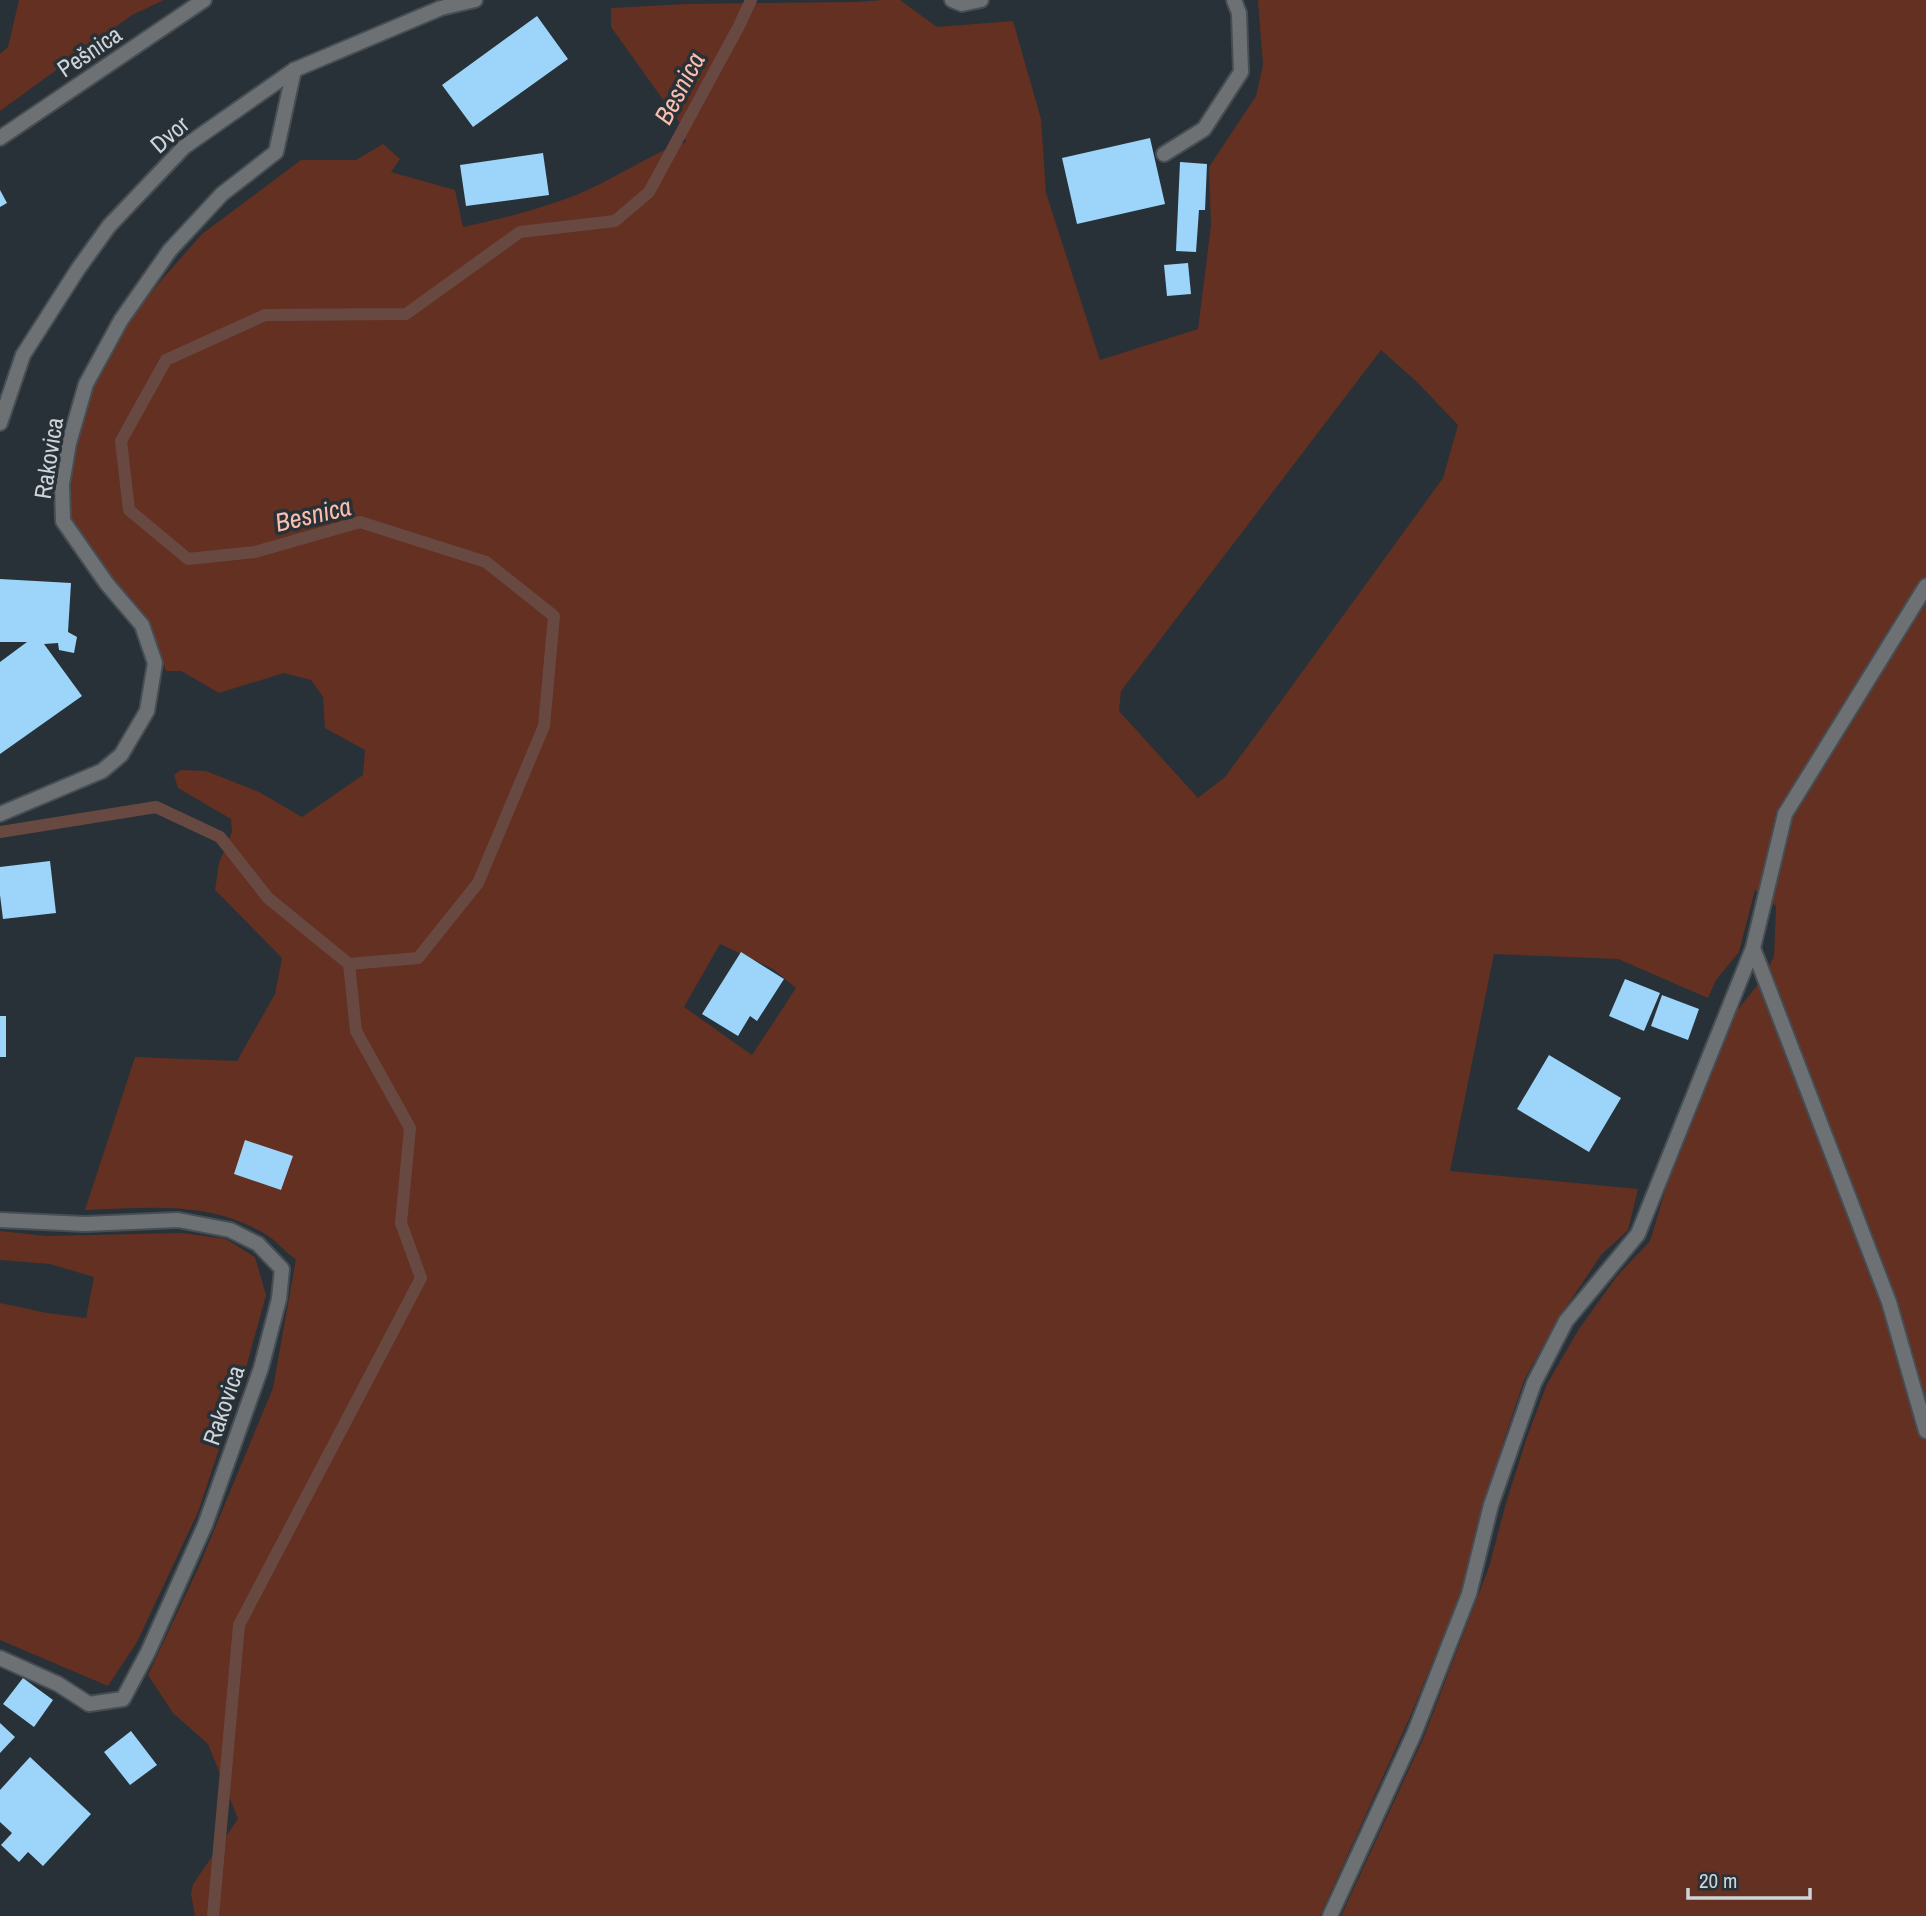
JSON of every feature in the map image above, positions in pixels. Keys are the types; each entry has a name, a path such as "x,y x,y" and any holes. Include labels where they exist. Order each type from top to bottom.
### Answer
{"street":[{"name":"Pešnica","path":"0,138 204,0"},
{"name":"Dvor","path":"0,423 23,355 78,269 109,226 184,147 294,70 436,4 475,0"},
{"path":"952,0 962,4 981,0"},
{"path":"1164,154 1204,129 1241,72 1240,13 1234,0"},
{"name":"Rakovica","path":"0,814 102,771 121,755 147,711 155,663 142,625 107,584 63,521 62,484 69,443 86,384 121,320 170,250 222,194 276,152 294,70"},
{"path":"1329,1916 1414,1734 1469,1594 1491,1505 1534,1383 1566,1321 1638,1234 1753,948 1785,814 1926,586"},
{"path":"1753,948 1889,1302 1926,1430"},
{"name":"Rakovica","path":"0,1220 85,1224 177,1220 230,1230 258,1244 282,1269 279,1299 261,1368 205,1525 148,1653 123,1699 89,1704 58,1684 0,1658"}],"shaded area":[{"path":"19,0 164,0 132,15 0,111 0,54 8,47"},
{"path":"900,0 937,27 1013,21 1041,119 1046,193 1100,360 1198,329 1211,225 1209,167 1256,96 1263,65 1258,0 1926,0 1926,1916 1341,1916 1423,1739 1489,1567 1506,1503 1547,1384 1579,1329 1617,1276 1650,1241 1671,1171 1735,1013 1764,977 1774,956 1776,906 1755,890 1739,952 1716,980 1708,998 1618,959 1494,954 1450,1171 1638,1189 1628,1230 1601,1255 1558,1319 1524,1380 1504,1440 1460,1596 1409,1719 1320,1916 195,1916 191,1894 193,1884 238,1819 208,1744 173,1713 148,1675 200,1564 273,1388 296,1259 267,1235 223,1216 201,1211 156,1208 85,1210 135,1057 237,1061 275,994 282,958 215,890 219,863 232,832 231,819 178,788 174,775 181,770 206,771 259,792 302,817 363,775 365,750 325,728 323,697 311,680 284,673 219,693 181,671 166,671 146,616 118,588 65,517 67,484 92,386 132,317 202,234 301,160 356,160 383,144 400,159 391,172 455,190 463,227 524,212 583,192 686,142 679,122 611,27 611,8 686,4","holes":["1381,350 1417,382 1458,425 1443,478 1225,777 1198,798 1119,711 1121,691","720,944 773,969 796,988 752,1055 684,1007"]},
{"path":"0,1231 46,1236 183,1233 226,1239 255,1257 266,1295 244,1375 198,1512 137,1642 108,1686 0,1640 0,1303 86,1318 94,1277 50,1264 0,1260"}],"building":[{"path":"537,16 568,59 473,127 442,85"},
{"path":"1150,138 1165,204 1077,224 1062,158"},
{"path":"543,153 549,195 466,206 460,165"},
{"path":"1180,162 1207,164 1205,210 1199,210 1196,252 1176,251"},
{"path":"0,190 7,203 0,207"},
{"path":"1188,263 1191,294 1167,296 1164,265"},
{"path":"0,579 71,583 68,632 77,637 74,653 59,650 58,643 44,644 82,696 0,754 0,662 27,642 0,642"},
{"path":"50,861 56,913 3,919 0,867"},
{"path":"741,952 784,979 757,1021 750,1016 738,1036 702,1014"},
{"path":"1625,979 1660,993 1644,1031 1609,1016"},
{"path":"1662,995 1699,1009 1688,1040 1651,1026"},
{"path":"0,1016 6,1016 6,1057 0,1057"},
{"path":"1549,1055 1621,1098 1589,1152 1517,1109"},
{"path":"245,1140 293,1156 281,1190 234,1174"},
{"path":"23,1678 53,1700 34,1727 3,1704"},
{"path":"0,1723 15,1737 0,1753"},
{"path":"131,1731 157,1765 130,1785 104,1752"},
{"path":"30,1757 91,1814 43,1866 28,1852 19,1862 1,1845 12,1833 0,1822 0,1790"}],"waterway":[{"name":"Besnica","path":"0,832 156,807 220,837 268,898 349,964 418,958 478,883 544,726 554,616 486,562 360,522 255,552 188,559 129,510 121,441 166,360 265,315 406,314 520,232 615,221 649,192 751,0"},
{"path":"213,1916 239,1625 421,1278 401,1223 410,1128 356,1031 349,964"}]}
